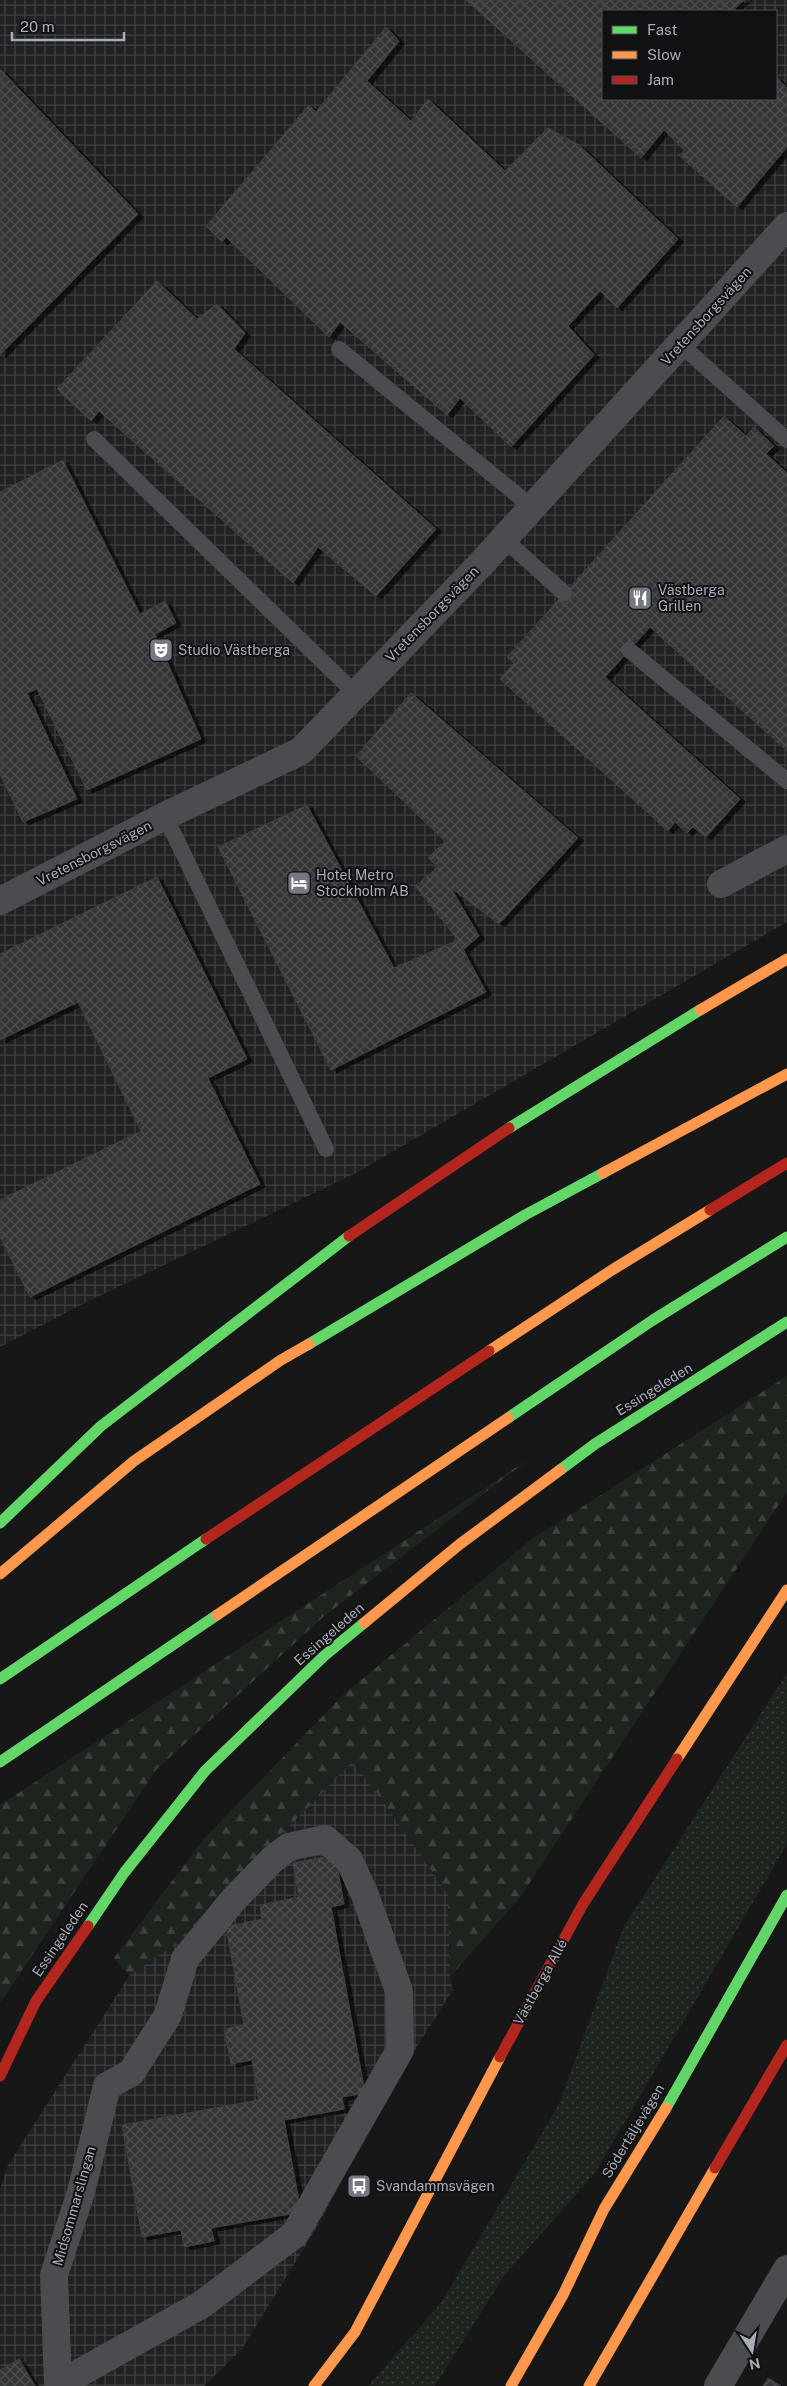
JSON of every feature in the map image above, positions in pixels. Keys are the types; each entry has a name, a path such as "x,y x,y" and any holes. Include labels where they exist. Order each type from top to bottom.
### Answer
{"main road":[{"path":"0,1523 101,1426 325,1252 477,1147 716,1000 787,959"},
{"path":"0,1574 134,1461 281,1360 525,1214 787,1074"},
{"path":"0,1679 331,1455 612,1270 787,1163"},
{"path":"0,1762 653,1320 787,1237"},
{"name":"Essingeleden","path":"0,2076 36,2001 124,1873 205,1771 324,1656 460,1544 595,1444 787,1322"},
{"name":"Västberga Allé","path":"314,2386 355,2332 407,2236 482,2087 583,1904 787,1590"},
{"name":"Södertäljevägen","path":"510,2386 563,2295 604,2209 654,2128 787,1894"},
{"path":"589,2386 787,2045"}],"street":[{"name":"Vretensborgsvägen","path":"0,902 165,816 301,751 504,539 787,226"},
{"path":"721,884 787,849"},
{"name":"Midsommarslingan","path":"325,1839 349,1860 365,1895 399,1991 400,2050 295,2234 201,2305 58,2386 54,2275 81,2192 107,2086 131,2073 168,2015 185,1959 234,1899 273,1858 289,1847 325,1839"},
{"path":"718,2386 787,2269"}],"lane":[{"path":"680,344 787,440"},
{"path":"339,349 532,507"},
{"path":"94,439 356,694"},
{"path":"504,539 564,593"},
{"path":"629,650 787,781"},
{"path":"165,816 326,1149"}],"shaded area":[{"path":"0,0 787,0 787,922 356,1173 89,1301 0,1347"},
{"path":"352,1761 375,1790 448,1894 450,1977 453,1990 385,2097 319,2224 242,2349 204,2386 0,2386 0,2189 8,2165 129,1976 174,1944"}],"green space":[{"path":"787,1376 787,1492 521,1896 450,1977 448,1894 375,1790 352,1762 174,1944 129,1976 114,1958 202,1841 344,1694 532,1539"},
{"path":"529,1459 322,1618 156,1770 0,2003 0,1805"},
{"path":"787,1673 787,1844 595,2173 504,2276 435,2386 368,2386 441,2303 559,2104 623,1928"}],"building":[{"path":"466,0 744,0 733,10 602,10 602,100 777,100 777,78 787,88 787,147 737,207 679,155 685,151 664,130 641,158"},
{"path":"386,27 399,41 367,81 411,121 428,99 505,171 548,128 579,145 678,239 617,308 600,291 568,326 594,355 511,447 460,398 447,415 340,322 329,337 226,237 222,242 206,226 309,105 316,112"},
{"path":"0,69 138,214 0,355"},
{"path":"157,281 197,319 217,304 245,333 234,349 436,529 376,596 318,547 293,583 99,411 91,421 57,389"},
{"path":"724,416 746,436 754,427 774,446 766,454 787,473 787,751 650,627 605,677 740,799 706,837 693,827 687,833 675,822 668,831 500,679 514,663 507,657"},
{"path":"63,460 140,614 165,601 176,623 155,634 201,739 87,790 37,689 27,693 77,799 23,822 0,774 0,492"},
{"path":"411,693 578,838 499,924 451,888 479,936 463,950 458,940 415,886 438,867 428,858 445,841 356,756"},
{"path":"307,805 394,968 458,940 486,992 331,1070 218,847"},
{"path":"157,877 247,1059 208,1078 260,1184 30,1297 0,1237 0,1200 141,1131 78,1002 0,1040 0,954"},
{"path":"335,1855 344,1904 331,1907 365,2093 342,2097 344,2109 284,2120 301,2212 211,2228 214,2241 184,2247 181,2230 142,2237 122,2125 259,2100 252,2060 231,2064 224,2029 244,2025 226,1927 262,1919 260,1905 299,1897 293,1863"},
{"path":"19,2359 35,2386 0,2386 0,2370"},
{"path":"768,2378 781,2386 763,2386"}],"traffic: fast":[{"path":"509,1128 700,1010"},
{"path":"309,1344 525,1215 603,1173"},
{"path":"0,1523 101,1426 349,1236"},
{"path":"508,1418 653,1320 787,1237"},
{"path":"560,1470 595,1444 787,1322"},
{"path":"0,1679 206,1539"},
{"path":"0,1762 217,1615"},
{"path":"88,1926 124,1873 205,1771 324,1656 364,1623"},
{"path":"666,2108 787,1895"}],"traffic: slow":[{"path":"700,1010 787,959"},
{"path":"603,1173 787,1074"},
{"path":"489,1351 612,1270 710,1210"},
{"path":"0,1574 134,1461 281,1360 309,1344"},
{"path":"217,1615 508,1418"},
{"path":"364,1623 460,1544 560,1470"},
{"path":"677,1759 787,1590"},
{"path":"314,2386 355,2332 500,2057"},
{"path":"511,2386 563,2295 604,2209 666,2108"},
{"path":"589,2386 715,2168"}],"traffic: jam":[{"path":"349,1236 509,1128"},
{"path":"710,1210 787,1163"},
{"path":"206,1539 489,1351"},
{"path":"500,2057 583,1904 677,1759"},
{"path":"0,2076 36,2001 88,1926"},
{"path":"715,2168 787,2045"}],"place":[{"name":"Västberga Grillen","path":"640,598"},
{"name":"Studio Västberga","path":"161,650"},
{"name":"Hotel Metro Stockholm AB","path":"299,883"},
{"name":"Svandammsvägen","path":"359,2186"}]}
